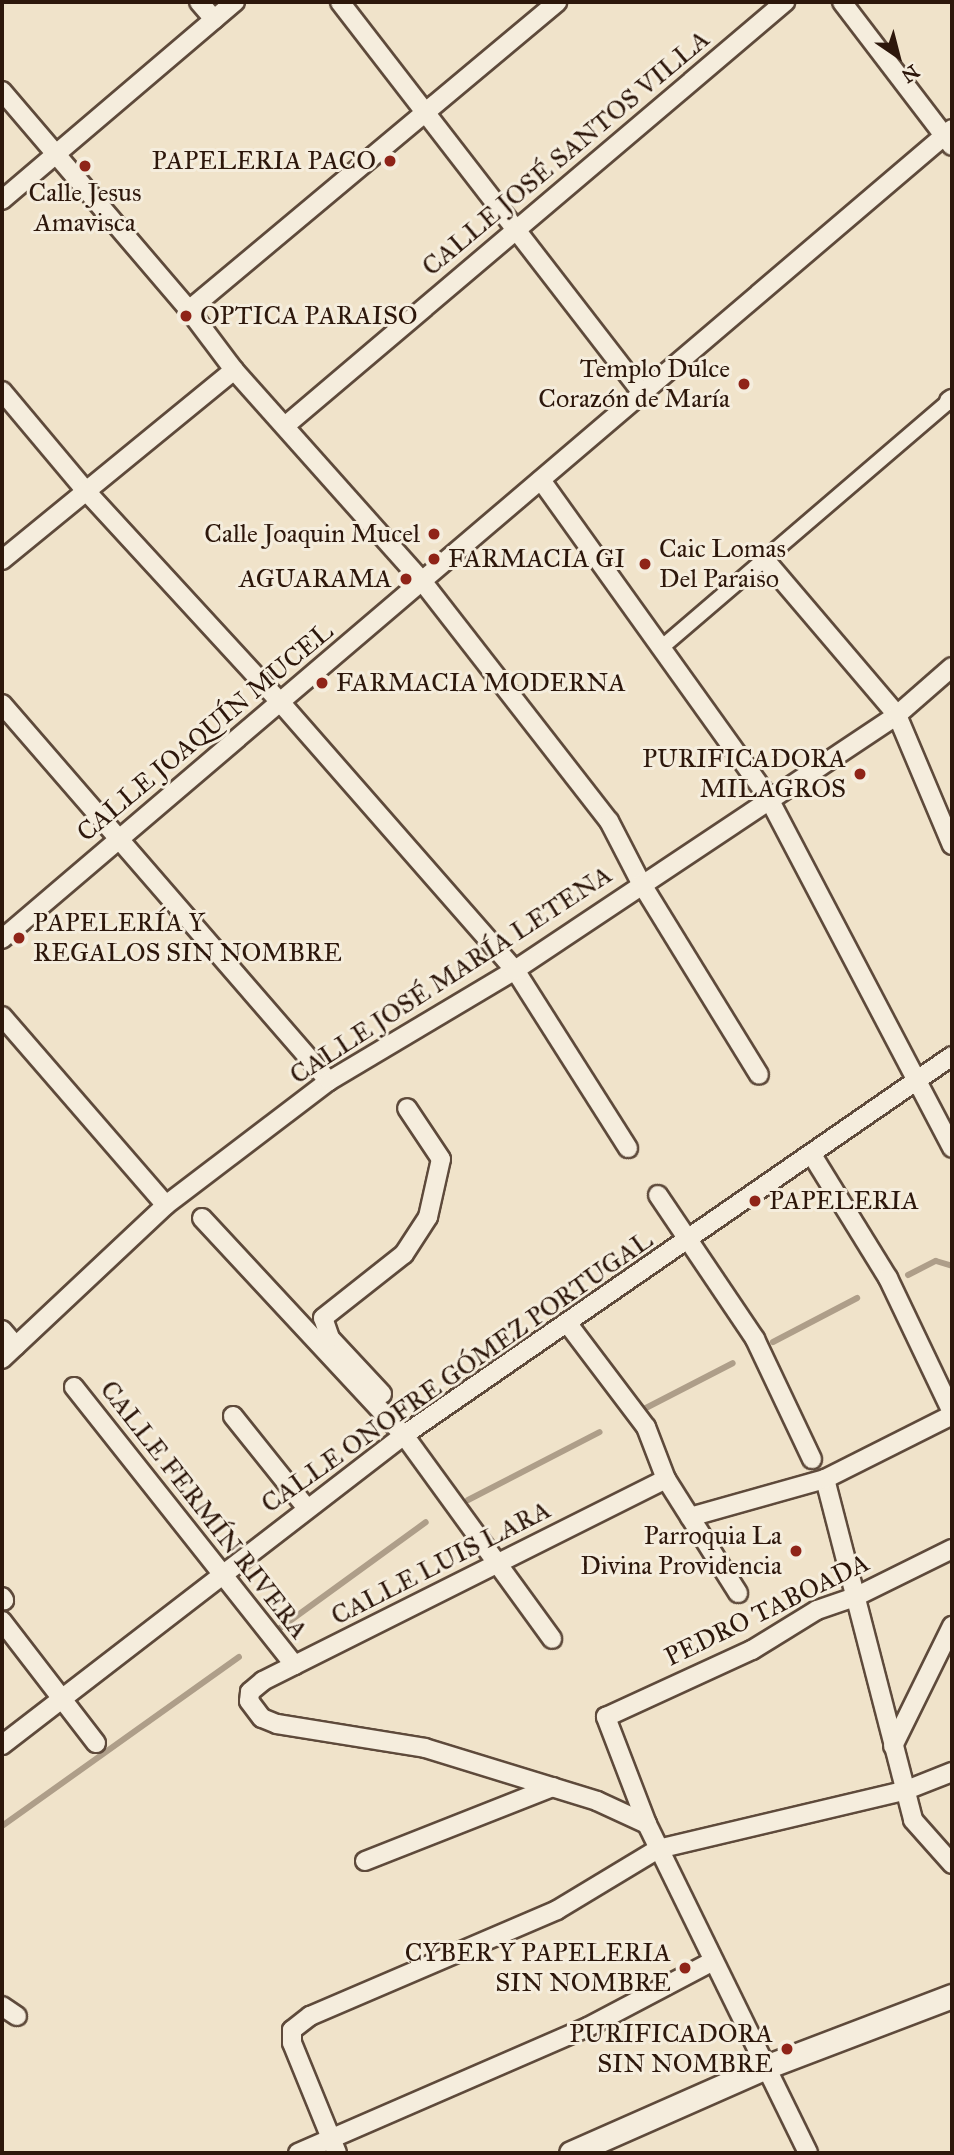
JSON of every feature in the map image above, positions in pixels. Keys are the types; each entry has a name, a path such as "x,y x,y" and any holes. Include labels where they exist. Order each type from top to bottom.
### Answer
{"street":[{"path":"199,2 214,19"},
{"path":"2,200 235,2"},
{"path":"340,2 642,393"},
{"path":"190,310 557,2"},
{"name":"CALLE JOSÉ SANTOS VILLA","path":"285,426 785,2"},
{"path":"842,2 950,137"},
{"path":"2,91 190,310 234,370 422,581 609,821 641,883 760,1075"},
{"name":"CALLE JOAQUÍN MUCEL","path":"2,939 642,393 950,137"},
{"path":"2,560 234,370"},
{"path":"2,391 86,491 281,703 515,970 628,1148"},
{"path":"661,648 766,561 951,400"},
{"path":"541,480 769,799 952,1148"},
{"path":"766,561 897,715 952,845"},
{"name":"CALLE JOSÉ MARÍA LETENA","path":"2,1359 166,1205 329,1081 515,970 641,883 897,715 952,667"},
{"path":"2,704 329,1081"},
{"path":"2,1016 166,1205"},
{"name":"CALLE ONOFRE GÓMEZ PORTUGAL","path":"2,1745 60,1696 306,1507 399,1430 568,1324 952,1056"},
{"path":"399,1430 387,1401 331,1338 323,1318 404,1254 428,1217 441,1159 407,1108"},
{"path":"690,1517 825,1479 952,1413 888,1278 811,1155"},
{"path":"658,1195 691,1240 755,1339 812,1459"},
{"path":"202,1218 399,1430 552,1639"},
{"path":"568,1324 646,1427 666,1479 738,1593"},
{"path":"2,1330 16,1346"},
{"name":"CALLE FERMÍN RIVERA","path":"74,1387 294,1665"},
{"path":"233,1416 306,1507"},
{"name":"CALLE LUIS LARA","path":"552,1787 425,1748 277,1724 262,1718 249,1701 255,1685 666,1479"},
{"path":"825,1479 913,1820 952,1864"},
{"name":"PEDRO TABOADA","path":"647,1824 606,1717 752,1650 817,1610 855,1597 952,1549"},
{"path":"2,1622 96,1743"},
{"path":"893,1746 952,1626"},
{"path":"334,2146 292,2043 292,2030 310,2016 557,1910 658,1849 904,1791 952,1772"},
{"path":"365,1861 552,1787 647,1824 808,2153"},
{"path":"298,2153 334,2146 588,2026 713,1961"},
{"path":"571,2153 766,2067 950,2001"},
{"path":"2,2006 17,2016"}],"waterway":[{"path":"908,1275 936,1261 952,1266"},
{"path":"773,1342 857,1298"},
{"path":"642,1410 733,1363"},
{"path":"468,1500 600,1432"},
{"path":"276,1631 426,1522"},
{"path":"2,1826 239,1657"}],"place":[{"name":"PAPELERIA PACO","path":"390,161"},
{"name":"Calle Jesus Amavisca","path":"85,166"},
{"name":"OPTICA PARAISO","path":"186,316"},
{"name":"Templo Dulce Corazón de María","path":"744,384"},
{"name":"Calle Joaquin Mucel","path":"434,534"},
{"name":"FARMACIA GI","path":"434,559"},
{"name":"Caic Lomas Del Paraiso","path":"645,564"},
{"name":"AGUARAMA","path":"406,579"},
{"name":"FARMACIA MODERNA","path":"322,683"},
{"name":"PURIFICADORA MILAGROS","path":"860,774"},
{"name":"PAPELERÍA Y REGALOS SIN NOMBRE","path":"19,938"},
{"name":"PAPELERIA","path":"755,1201"},
{"name":"Parroquia La Divina Providencia","path":"796,1551"},
{"name":"CYBER Y PAPELERIA SIN NOMBRE","path":"685,1968"},
{"name":"PURIFICADORA SIN NOMBRE","path":"787,2049"}]}
